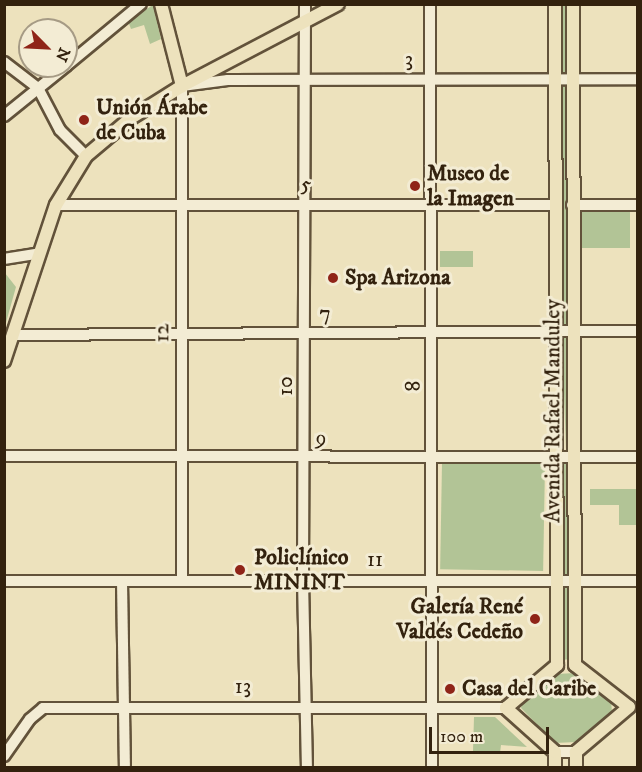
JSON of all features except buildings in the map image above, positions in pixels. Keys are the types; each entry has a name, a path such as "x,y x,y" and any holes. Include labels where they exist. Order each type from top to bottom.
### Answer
{"main road":[{"path":"161,4 182,86"},
{"path":"4,361 37,254 56,205 86,156 131,118 182,86 306,24 338,4"},
{"name":"Avenida Rafael Manduley","path":"555,4 557,665"},
{"name":"Avenida Rafael Manduley","path":"573,4 572,457 575,665"},
{"path":"555,768 555,752 506,708 557,665"},
{"path":"575,665 633,707 576,752 576,768"}],"street":[{"path":"78,56 141,4"},
{"name":"10","path":"304,4 306,79 303,580 307,768"},
{"name":"8","path":"430,4 434,458 432,768"},
{"path":"4,62 38,88 60,130 86,156"},
{"path":"4,116 51,78"},
{"name":"3","path":"182,86 228,80 638,79"},
{"name":"12","path":"182,86 182,581"},
{"name":"5","path":"56,205 556,205"},
{"path":"572,205 638,205"},
{"path":"4,259 37,254"},
{"name":"7","path":"12,335 638,331"},
{"name":"9","path":"4,456 638,457"},
{"name":"11","path":"4,581 434,579 638,581"},
{"path":"122,581 125,768"},
{"path":"557,665 575,665"},
{"name":"13","path":"4,756 30,719 43,708 124,706 506,708"},
{"path":"555,752 576,752"}],"green space":[{"path":"153,5 161,39 150,44 144,25 131,29 128,21"},
{"path":"559,5 568,5 568,70 563,74"},
{"path":"564,85 568,88 566,327 562,326 559,87"},
{"path":"579,212 630,212 630,248 579,248"},
{"path":"440,251 473,251 473,267 440,267"},
{"path":"5,273 16,287 5,326"},
{"path":"562,336 566,336 570,448 566,448"},
{"path":"564,461 569,465 570,573 563,576"},
{"path":"442,462 545,464 543,571 440,569"},
{"path":"590,489 636,489 636,525 619,525 619,505 590,505"},
{"path":"563,585 569,588 570,656 566,660 561,656"},
{"path":"575,673 611,701 612,712 576,742 555,743 521,708 523,701 557,674"},
{"path":"474,717 495,717 527,747 501,745 500,753 473,751"}],"place":[{"name":"Unión Árabe de Cuba","path":"84,120"},
{"name":"Museo de la Imagen","path":"415,186"},
{"name":"Spa Arizona","path":"333,278"},
{"name":"Policlínico MININT","path":"240,570"},
{"name":"Galería René Valdés Cedeño","path":"535,619"},
{"name":"Casa del Caribe","path":"450,689"}]}
